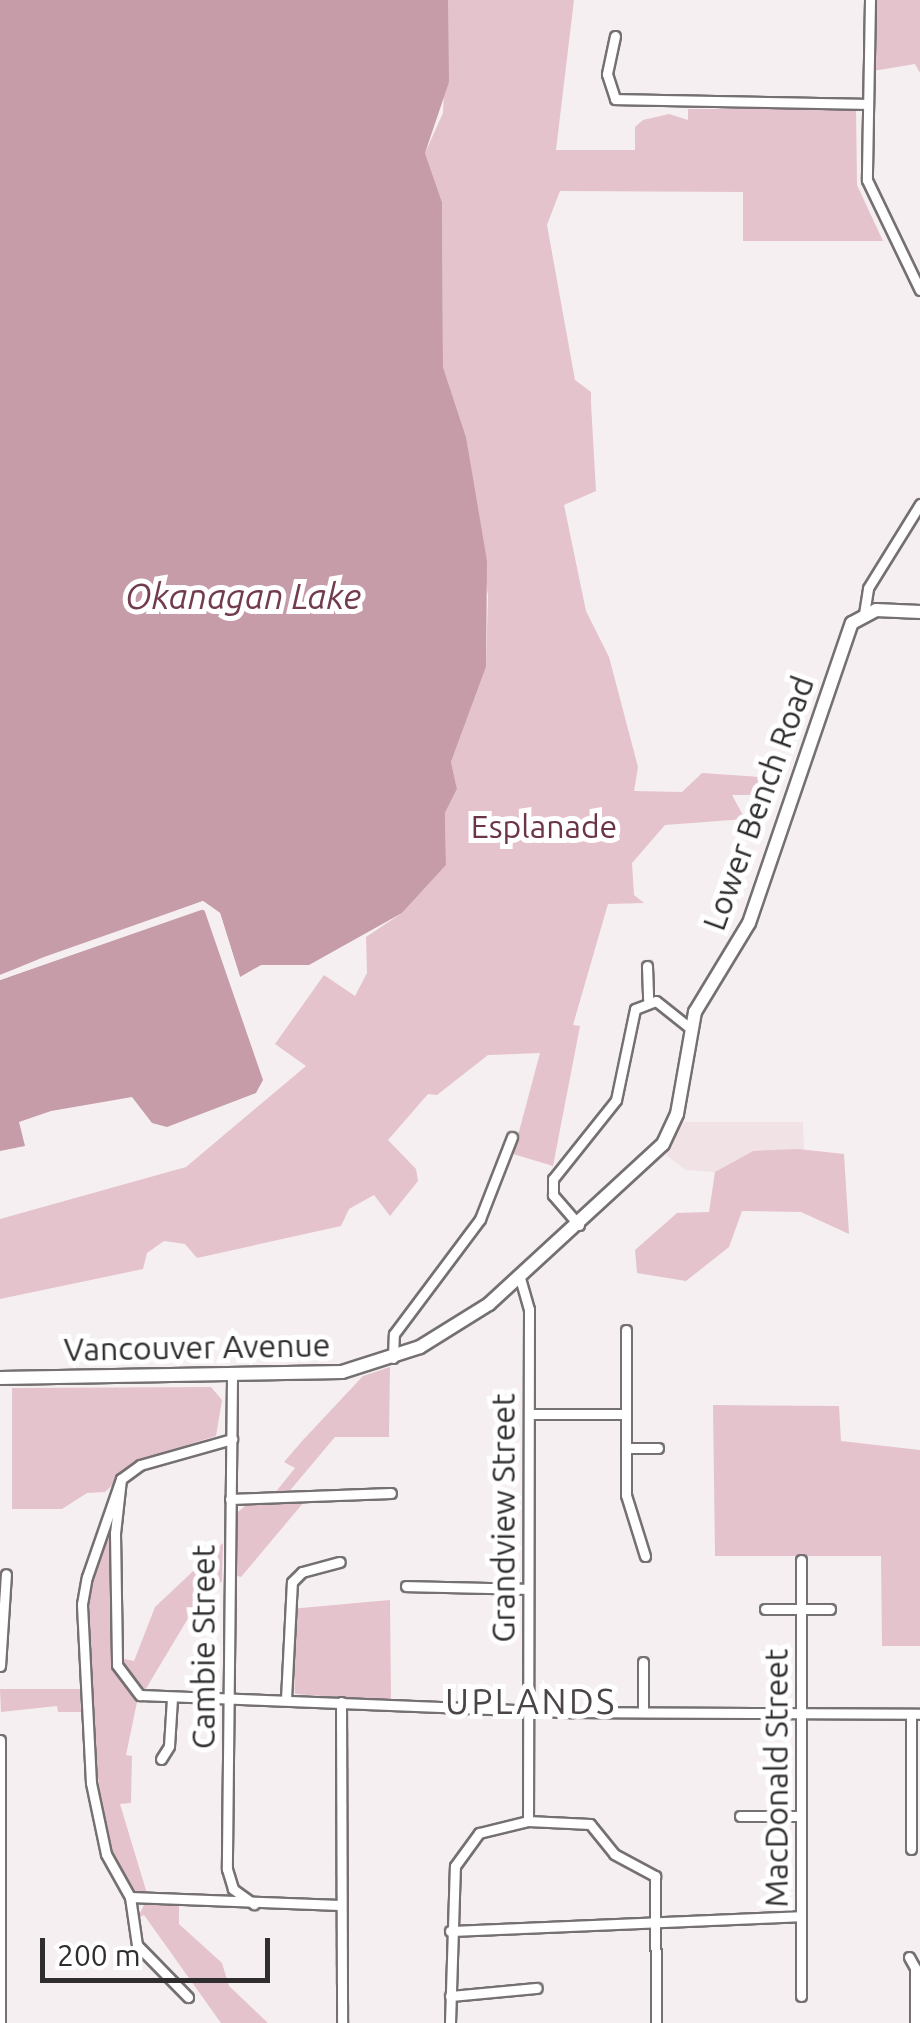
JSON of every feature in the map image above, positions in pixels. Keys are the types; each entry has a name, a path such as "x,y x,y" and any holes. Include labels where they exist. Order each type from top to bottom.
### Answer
{"street":[{"path":"870,0 867,180 920,290"},
{"path":"616,36 607,74 615,99 867,104"},
{"name":"Lower Bench Road","path":"394,1358 472,1318 643,1167 670,1132 690,1028 749,923 846,637 864,614 868,588 920,504"},
{"path":"864,614 920,612"},
{"path":"579,1225 553,1195 553,1179 616,1100 631,1016 648,999 647,966"},
{"path":"648,999 690,1028"},
{"path":"394,1358 394,1334 480,1219 512,1137"},
{"name":"Grandview Street","path":"520,1278 528,1293 528,1821"},
{"path":"626,1330 626,1506 645,1556"},
{"name":"Vancouver Avenue","path":"0,1378 313,1376 394,1358"},
{"name":"Cambie Street","path":"232,1378 228,1874 235,1892 254,1904"},
{"path":"529,1414 626,1414"},
{"path":"188,1997 137,1945 130,1897 114,1874 94,1799 82,1604 121,1479 140,1465 232,1438"},
{"path":"626,1448 658,1448"},
{"path":"121,1479 114,1609 117,1665 130,1688 152,1699 286,1699 642,1712 916,1714 911,1850"},
{"path":"230,1499 390,1493"},
{"name":"MacDonald Street","path":"801,1560 802,1996"},
{"path":"286,1699 292,1582 302,1572 340,1562"},
{"path":"0,1666 6,1574"},
{"path":"406,1586 528,1589"},
{"path":"765,1609 830,1609"},
{"path":"642,1712 643,1662"},
{"path":"161,1759 169,1746 172,1698"},
{"path":"341,1702 342,2023"},
{"path":"0,1740 0,2023"},
{"path":"740,1816 801,1816"},
{"path":"450,2023 452,1876 466,1845 494,1825 528,1821 590,1824 618,1858 648,1869 656,1882 656,2023"},
{"path":"130,1897 340,1905"},
{"path":"450,1931 802,1916"},
{"path":"909,1957 915,1968 915,2023"},
{"path":"450,1996 537,1988"}],"shaded area":[{"path":"680,1122 803,1122 804,1151 753,1151 715,1172 686,1170 666,1155"}],"green space":[{"name":"Esplanade","path":"448,0 574,0 556,150 635,150 635,127 643,120 669,114 688,120 688,109 856,109 857,185 883,241 743,241 743,192 560,191 547,225 575,380 591,392 596,491 564,505 586,611 609,657 638,767 634,791 682,792 702,773 773,778 769,795 732,795 745,819 665,825 632,863 634,895 644,903 608,904 573,1025 580,1026 553,1166 513,1154 540,1053 488,1055 437,1095 428,1094 388,1140 416,1169 418,1181 390,1216 374,1195 349,1209 341,1226 197,1258 185,1244 164,1241 147,1253 143,1269 0,1299 0,1219 186,1167 306,1066 275,1044 324,975 355,996 367,973 366,937 402,913 446,865 445,813 457,789 451,762 486,667 488,596 466,437 443,367 442,202 425,153 443,113"},
{"path":"875,0 920,0 920,73 915,64 873,71"},
{"path":"798,1149 844,1154 849,1234 801,1212 742,1211 729,1247 686,1281 637,1273 635,1250 677,1213 709,1212 715,1172 753,1151"},
{"path":"390,1367 389,1437 335,1437 287,1494 274,1494 295,1468 284,1462 303,1440 363,1376"},
{"path":"211,1387 222,1400 216,1436 139,1460 105,1492 87,1493 62,1509 12,1509 12,1388"},
{"path":"713,1405 839,1406 841,1441 920,1450 920,1646 882,1646 881,1556 715,1556"},
{"path":"116,1492 115,1665 137,1702 126,1755 132,1756 131,1803 120,1804 148,1897 133,1893 120,1878 106,1840 89,1705 88,1596"},
{"path":"250,1502 304,1502 241,1577 231,1574 233,1516"},
{"path":"223,1543 222,1581 193,1610 144,1692 127,1681 119,1658 134,1661 155,1607"},
{"path":"390,1600 391,1701 295,1694 290,1609"},
{"path":"0,1689 80,1689 81,1712 58,1712 57,1706 1,1712"},
{"path":"144,1905 179,1905 179,1924 222,1963 229,1986 268,2023 221,2023 144,1915 137,1919"}],"water":[{"name":"Okanagan Lake","path":"0,0 448,0 449,82 425,153 442,202 443,367 466,437 487,561 486,667 451,762 457,789 445,813 446,865 402,913 309,965 261,965 240,977 220,913 203,901 0,975"},
{"path":"204,909 263,1080 256,1093 167,1127 152,1123 132,1097 51,1111 19,1122 25,1146 0,1151 0,980"}],"pier":[{"path":"203,901 220,913 240,977 231,981 210,913 201,909 0,980 0,975 44,957"}],"district":[{"name":"UPLANDS","path":"531,1701"}]}
